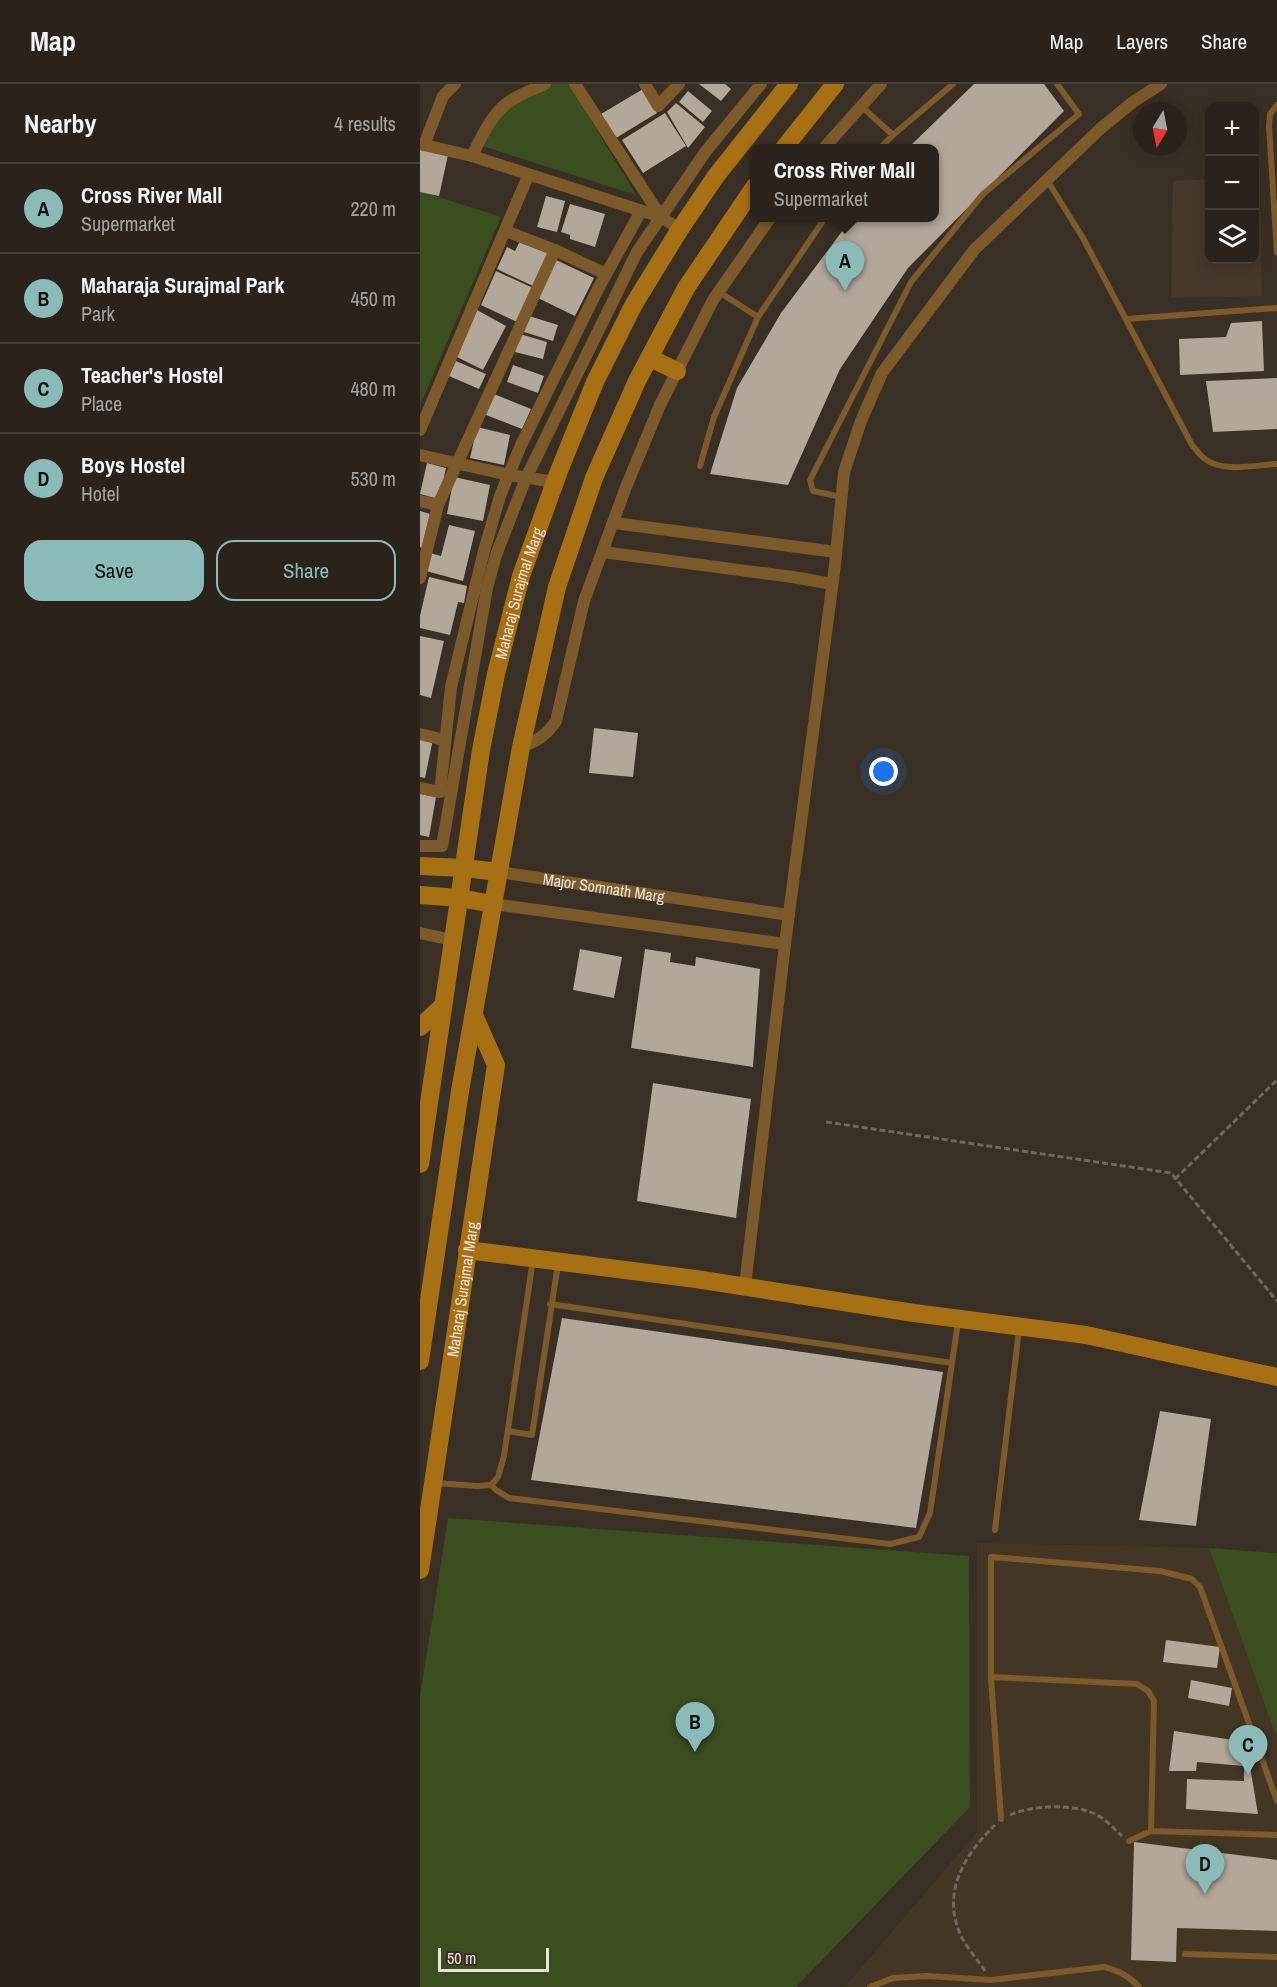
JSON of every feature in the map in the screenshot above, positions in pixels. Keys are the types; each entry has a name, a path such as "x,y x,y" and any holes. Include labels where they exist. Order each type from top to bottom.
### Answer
{"main road":[{"name":"Maharaj Surajmal Marg","path":"420,1164 481,750 496,674 521,576 555,482 600,372 634,304 716,176 789,84"},
{"path":"787,144 835,84"},
{"name":"Maharaj Surajmal Marg","path":"420,1361 460,1090 521,747 557,587 594,478 650,358 686,288 750,193"},
{"path":"650,358 677,371"},
{"name":"Major Somnath Marg","path":"420,866 499,872"},
{"name":"Major Somnath Marg","path":"420,895 493,904"},
{"path":"420,1027 443,1006"},
{"name":"Maharaj Surajmal Marg","path":"420,1570 496,1065 474,1015"},
{"path":"467,1250 746,1286 1086,1335 1277,1377"}],"street":[{"path":"455,84 443,96 422,144 472,156 528,176 661,217 680,229"},
{"path":"472,156 488,124 499,111 508,103 545,84"},
{"path":"575,84 661,217"},
{"path":"645,84 658,106 679,84"},
{"path":"420,846 442,846 487,588 496,555 526,478 637,252 706,152 761,84"},
{"path":"827,144 881,84"},
{"path":"746,1286 789,915 847,461 882,373 974,250 1100,129 1133,102 1161,84"},
{"path":"420,430 528,176"},
{"path":"420,788 440,792 451,687 500,496 521,445 606,274 641,211"},
{"path":"521,747 538,740 550,731 556,720 584,601 626,487 660,405 718,292 767,222"},
{"path":"506,231 555,250 606,274"},
{"path":"421,572 438,504 555,250"},
{"path":"420,455 509,475 555,482"},
{"path":"420,501 438,504"},
{"path":"614,523 837,552"},
{"path":"603,552 832,584"},
{"path":"420,734 444,740"},
{"name":"Major Somnath Marg","path":"499,872 789,915"},
{"name":"Major Somnath Marg","path":"493,904 786,944"},
{"path":"420,933 452,940"}],"lane":[{"path":"884,144 953,84"},
{"path":"842,497 813,491 810,480 906,292 983,194 1079,114 1056,84"},
{"path":"861,105 893,135"},
{"path":"1277,105 1270,114 1269,126 1277,253"},
{"path":"1047,180 1083,238 1192,445 1203,458 1215,465 1238,467 1277,464"},
{"path":"700,466 714,417 758,317 822,222"},
{"path":"718,292 758,317"},
{"path":"1126,320 1277,308"},
{"path":"433,1483 491,1485 498,1477 504,1456 533,1259"},
{"path":"508,1431 532,1435 558,1262"},
{"path":"550,1305 952,1363"},
{"path":"491,1485 509,1498 890,1544 919,1537 930,1513 959,1318"},
{"path":"995,1530 1020,1326"},
{"path":"1001,1819 991,1677 991,1557 1160,1571 1192,1579 1200,1587 1277,1801"},
{"path":"991,1677 1137,1684 1148,1691 1154,1701 1151,1831"},
{"path":"1129,1841 1151,1831 1277,1835"},
{"path":"1185,1954 1277,1957"},
{"path":"870,1987 893,1978 927,1976 991,1980 1104,1967 1130,1977 1138,1987"}],"path":[{"path":"1175,1179 1277,1080"},
{"path":"826,1122 1171,1173 1277,1301"},
{"path":"991,1980 962,1936 953,1908 956,1884 964,1861 985,1835 1001,1819 1024,1809 1054,1807 1079,1809 1096,1814 1129,1841"}],"shaded area":[{"path":"1259,120 1262,296 1171,298 1173,181 1205,179 1205,264 1259,264"},
{"path":"977,1543 1209,1548 1277,1739 1277,1987 845,1987 977,1832"}],"green space":[{"path":"539,84 569,84 636,195 479,145 490,113"},
{"path":"420,191 501,217 420,405"},
{"path":"448,1518 969,1556 970,1807 796,1987 420,1987 420,1697"},
{"path":"1209,1548 1277,1553 1277,1739"}],"building":[{"path":"699,84 725,84 731,89 721,101"},
{"path":"974,84 1044,84 1064,111 908,268 840,369 788,485 710,474 737,388 781,313 849,222 939,222 939,144 912,144"},
{"path":"643,89 657,113 616,138 601,114"},
{"path":"688,91 712,111 703,122 679,102"},
{"path":"676,103 705,127 688,148 667,112"},
{"path":"665,113 686,146 643,173 622,140"},
{"path":"420,149 448,155 439,196 420,192"},
{"path":"546,196 565,201 557,232 537,227"},
{"path":"570,204 605,214 595,247 570,239 570,235 561,232"},
{"path":"521,239 549,251 533,286 497,269 507,247 515,251"},
{"path":"554,259 594,278 575,316 536,297"},
{"path":"496,271 533,288 517,322 481,305"},
{"path":"477,310 506,326 483,370 453,355"},
{"path":"529,316 558,325 553,341 524,332"},
{"path":"1262,321 1264,371 1180,375 1179,339 1226,337 1231,323"},
{"path":"520,334 547,342 543,359 515,352"},
{"path":"456,361 486,374 479,389 449,376"},
{"path":"513,365 544,376 538,393 507,382"},
{"path":"1277,378 1277,429 1213,432 1206,381"},
{"path":"494,394 531,409 522,429 486,415"},
{"path":"477,427 510,435 504,465 470,458"},
{"path":"427,463 446,468 439,499 420,494"},
{"path":"454,477 490,485 483,521 447,514"},
{"path":"420,511 430,514 422,548 420,547"},
{"path":"449,525 475,531 463,581 426,571 430,553 441,556"},
{"path":"429,577 467,586 464,603 458,602 450,635 420,628 420,616"},
{"path":"420,636 444,641 431,698 420,695"},
{"path":"594,728 638,733 633,777 589,773"},
{"path":"420,737 433,739 425,778 420,777"},
{"path":"420,794 436,797 429,837 420,835"},
{"path":"580,949 622,957 614,998 573,990"},
{"path":"645,949 671,953 670,962 695,966 696,957 760,969 753,1067 631,1048"},
{"path":"653,1083 751,1099 736,1218 637,1201"},
{"path":"562,1318 943,1372 916,1528 531,1480"},
{"path":"1160,1411 1211,1419 1196,1526 1139,1520"},
{"path":"1166,1640 1220,1647 1217,1668 1163,1662"},
{"path":"1191,1680 1232,1688 1229,1706 1188,1698"},
{"path":"1174,1731 1246,1742 1258,1814 1186,1809 1187,1779 1244,1781 1244,1766 1197,1762 1196,1771 1169,1771"},
{"path":"1134,1842 1277,1860 1277,1931 1177,1928 1176,1962 1131,1960"}],"place":[{"name":"Cross River Mall","path":"845,291"},
{"name":"Maharaja Surajmal Park","path":"695,1752"},
{"name":"Teacher's Hostel","path":"1248,1775"},
{"name":"Boys Hostel","path":"1205,1894"}]}
